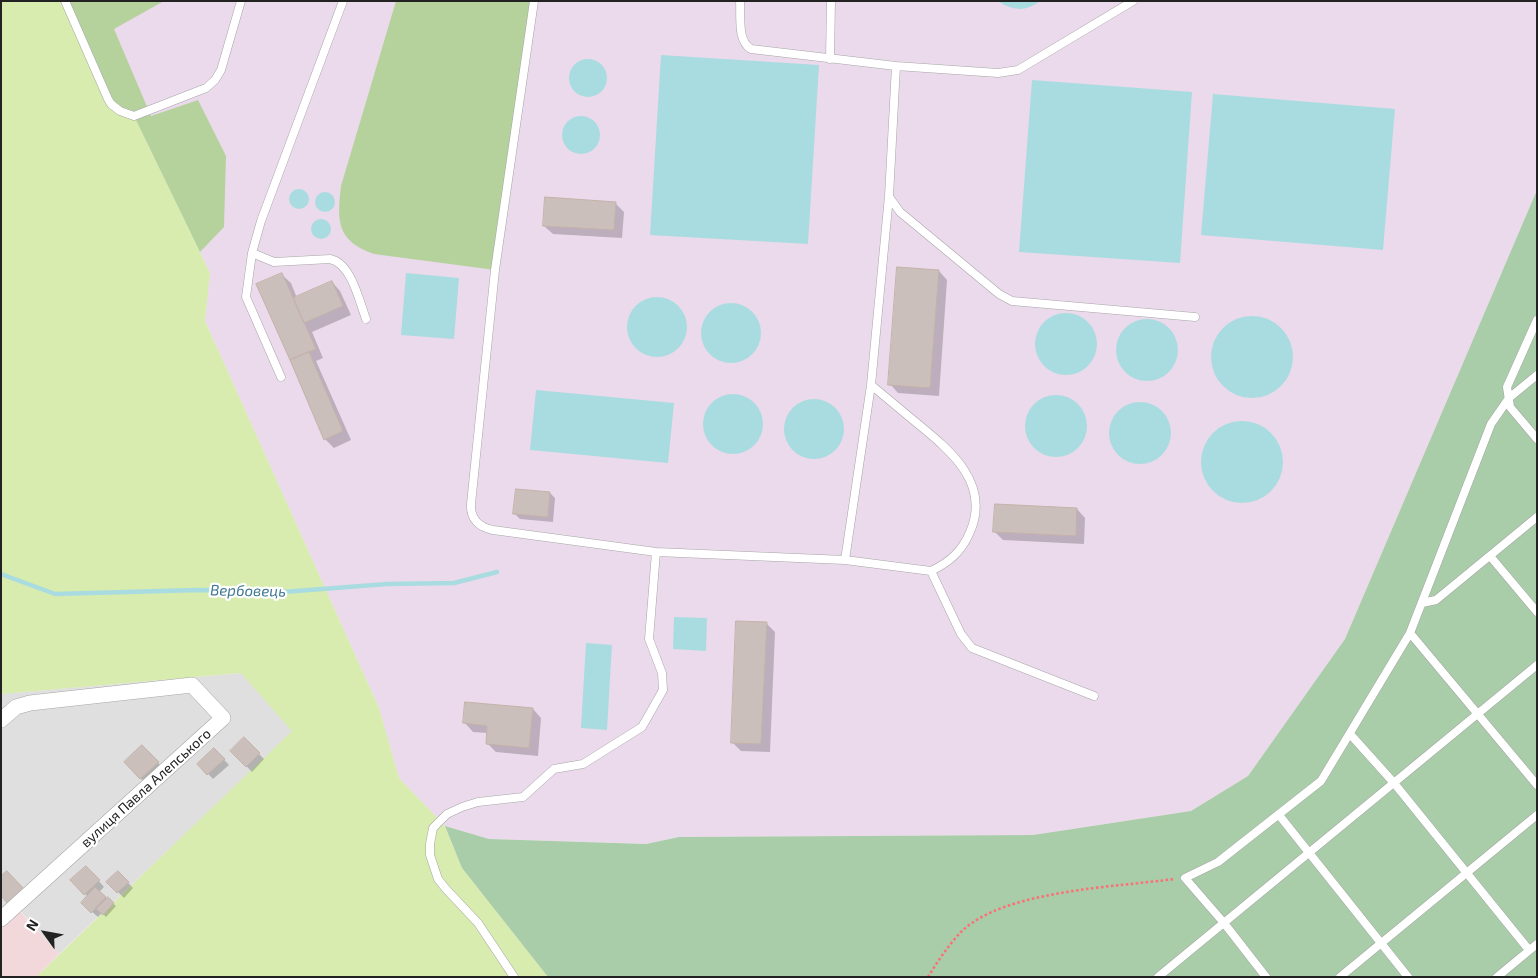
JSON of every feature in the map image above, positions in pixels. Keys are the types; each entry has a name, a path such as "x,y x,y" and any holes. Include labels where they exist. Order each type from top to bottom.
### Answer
{"street":[{"name":"вулиця Павла Алепського","path":"1,720 16,707 30,702 192,686 223,718 1,919"}],"lane":[{"path":"66,1 108,99 120,111 134,116 206,88 216,80 221,70 241,1"},
{"path":"281,377 246,297 252,253 261,220 343,1"},
{"path":"534,1 495,270 470,511 476,521 486,528 493,530 656,552 844,560 931,571 951,560 964,545 976,512 975,494 965,471 951,454 871,384"},
{"path":"740,1 742,38 748,47 755,50 896,66 1005,73 1018,70 1133,1"},
{"path":"830,59 831,1"},
{"path":"844,560 871,384 889,196 896,66"},
{"path":"889,196 900,212 999,294 1012,302 1195,317"},
{"path":"252,253 274,262 330,259 337,261 344,266 348,273 366,319"},
{"path":"1537,320 1507,387 1510,407 1537,439"},
{"path":"1266,977 1224,923 1185,878 1218,862 1321,781 1410,633 1491,424 1509,398 1537,375"},
{"path":"1422,603 1436,600 1537,517"},
{"path":"514,977 478,922 438,879 430,855 433,828 447,814 462,807 478,802 523,797 554,769 583,764 642,727 663,690 662,673 649,639 656,552"},
{"path":"1490,556 1537,612"},
{"path":"931,571 961,634 972,648 1094,696"},
{"path":"1410,633 1537,785"},
{"path":"1158,977 1537,665"},
{"path":"1350,734 1394,783 1529,950"},
{"path":"1279,815 1408,977"},
{"path":"1340,977 1537,815"},
{"path":"1497,977 1537,944"}],"path":[{"path":"928,977 940,957 963,930 987,915 1018,902 1060,893 1185,878"}],"shaded area":[{"path":"66,1 1537,1 1537,190 1345,639 1248,776 1191,811 1033,835 679,837 646,844 489,839 445,826 399,778 379,708 205,321 210,273 134,116"},
{"path":"242,673 293,731 59,954 16,906 1,919 1,694"},
{"path":"15,906 59,954 36,977 1,977 1,919"}],"green space":[{"path":"1,1 65,1 134,116 210,273 205,321 379,708 399,778 445,826 462,868 548,977 36,977 292,731 241,673 1,694"},
{"path":"66,1 164,1 114,29 151,116 198,100 226,156 224,227 200,252 134,116 114,108"},
{"path":"396,1 534,1 495,270 374,254 352,243 342,228 339,209 341,186"},
{"path":"1537,190 1537,977 548,977 462,868 445,826 489,839 646,844 679,837 1033,835 1191,811 1248,776 1345,639"}],"water":[{"path":"998,1 1040,1 1030,7 1019,9 1008,7"},
{"path":"661,55 819,65 808,244 650,235"},
{"path":"588,59 602,64 607,78 602,92 588,97 574,92 569,78 574,64"},
{"path":"1032,80 1192,92 1180,263 1019,252"},
{"path":"1213,94 1395,109 1383,250 1201,235"},
{"path":"581,116 595,121 600,135 595,149 581,154 567,149 562,135 567,121"},
{"path":"299,189 306,192 309,199 306,206 299,209 292,206 289,199 292,192"},
{"path":"325,192 332,195 335,202 332,209 325,212 318,209 315,202 318,195"},
{"path":"321,219 328,222 331,229 328,236 321,239 314,236 311,229 314,222"},
{"path":"406,273 459,278 454,339 401,335"},
{"path":"651,297 663,297 679,305 685,315 687,327 685,339 679,349 663,357 651,357 635,349 627,333 627,321 635,305"},
{"path":"725,303 737,303 753,311 759,321 761,333 759,345 753,355 737,363 725,363 709,355 701,339 701,327 709,311"},
{"path":"1066,313 1083,318 1088,322 1092,327 1097,344 1092,361 1088,366 1083,370 1066,375 1049,370 1044,366 1040,361 1035,344 1040,327 1044,322 1049,318"},
{"path":"1252,316 1268,319 1281,328 1290,341 1293,357 1290,373 1281,386 1268,395 1252,398 1236,395 1223,386 1214,373 1211,357 1214,341 1223,328 1236,319"},
{"path":"1147,319 1164,324 1169,328 1173,333 1178,350 1173,367 1169,372 1164,376 1147,381 1130,376 1125,372 1121,367 1116,350 1121,333 1125,328 1130,324"},
{"path":"536,390 674,403 668,463 530,450"},
{"path":"727,394 739,394 755,402 761,412 763,424 761,436 755,446 739,454 727,454 711,446 703,430 703,418 711,402"},
{"path":"1056,395 1068,398 1078,404 1084,414 1087,426 1084,438 1078,448 1068,454 1056,457 1044,454 1034,448 1028,438 1025,426 1028,414 1034,404 1044,398"},
{"path":"808,399 820,399 836,407 842,417 844,429 842,441 836,451 820,459 808,459 792,451 784,435 784,423 792,407"},
{"path":"1140,402 1152,405 1162,411 1168,421 1171,433 1168,445 1162,455 1152,461 1140,464 1128,461 1118,455 1112,445 1109,433 1112,421 1118,411 1128,405"},
{"path":"1242,421 1258,424 1271,433 1280,446 1283,462 1280,478 1271,491 1258,500 1242,503 1226,500 1213,491 1204,478 1201,462 1204,446 1213,433 1226,424"},
{"path":"674,617 707,618 706,651 673,649"},
{"path":"586,643 612,645 607,730 581,728"}],"building":[{"path":"545,197 616,202 614,230 543,226"},
{"path":"897,267 939,270 930,388 888,385"},
{"path":"282,273 316,349 290,360 256,284"},
{"path":"332,281 343,306 304,323 293,298"},
{"path":"309,352 343,431 324,440 290,360"},
{"path":"516,489 550,492 548,517 513,514"},
{"path":"995,504 1077,508 1076,536 993,532"},
{"path":"736,621 767,622 761,744 731,743"},
{"path":"465,702 533,708 529,748 486,744 487,726 463,723"},
{"path":"244,737 260,753 246,767 230,751"},
{"path":"142,745 159,762 140,779 124,762"},
{"path":"214,748 225,759 207,775 197,764"},
{"path":"86,866 100,880 84,895 70,880"},
{"path":"7,871 25,890 9,905 1,896 1,876"},
{"path":"118,871 129,882 117,893 106,882"},
{"path":"95,887 106,897 91,913 81,903"},
{"path":"108,897 114,903 103,915 96,909"}],"waterway":[{"name":"Вербовець","path":"1,574 55,594 198,590 283,592 387,584 454,583 497,572"}]}
